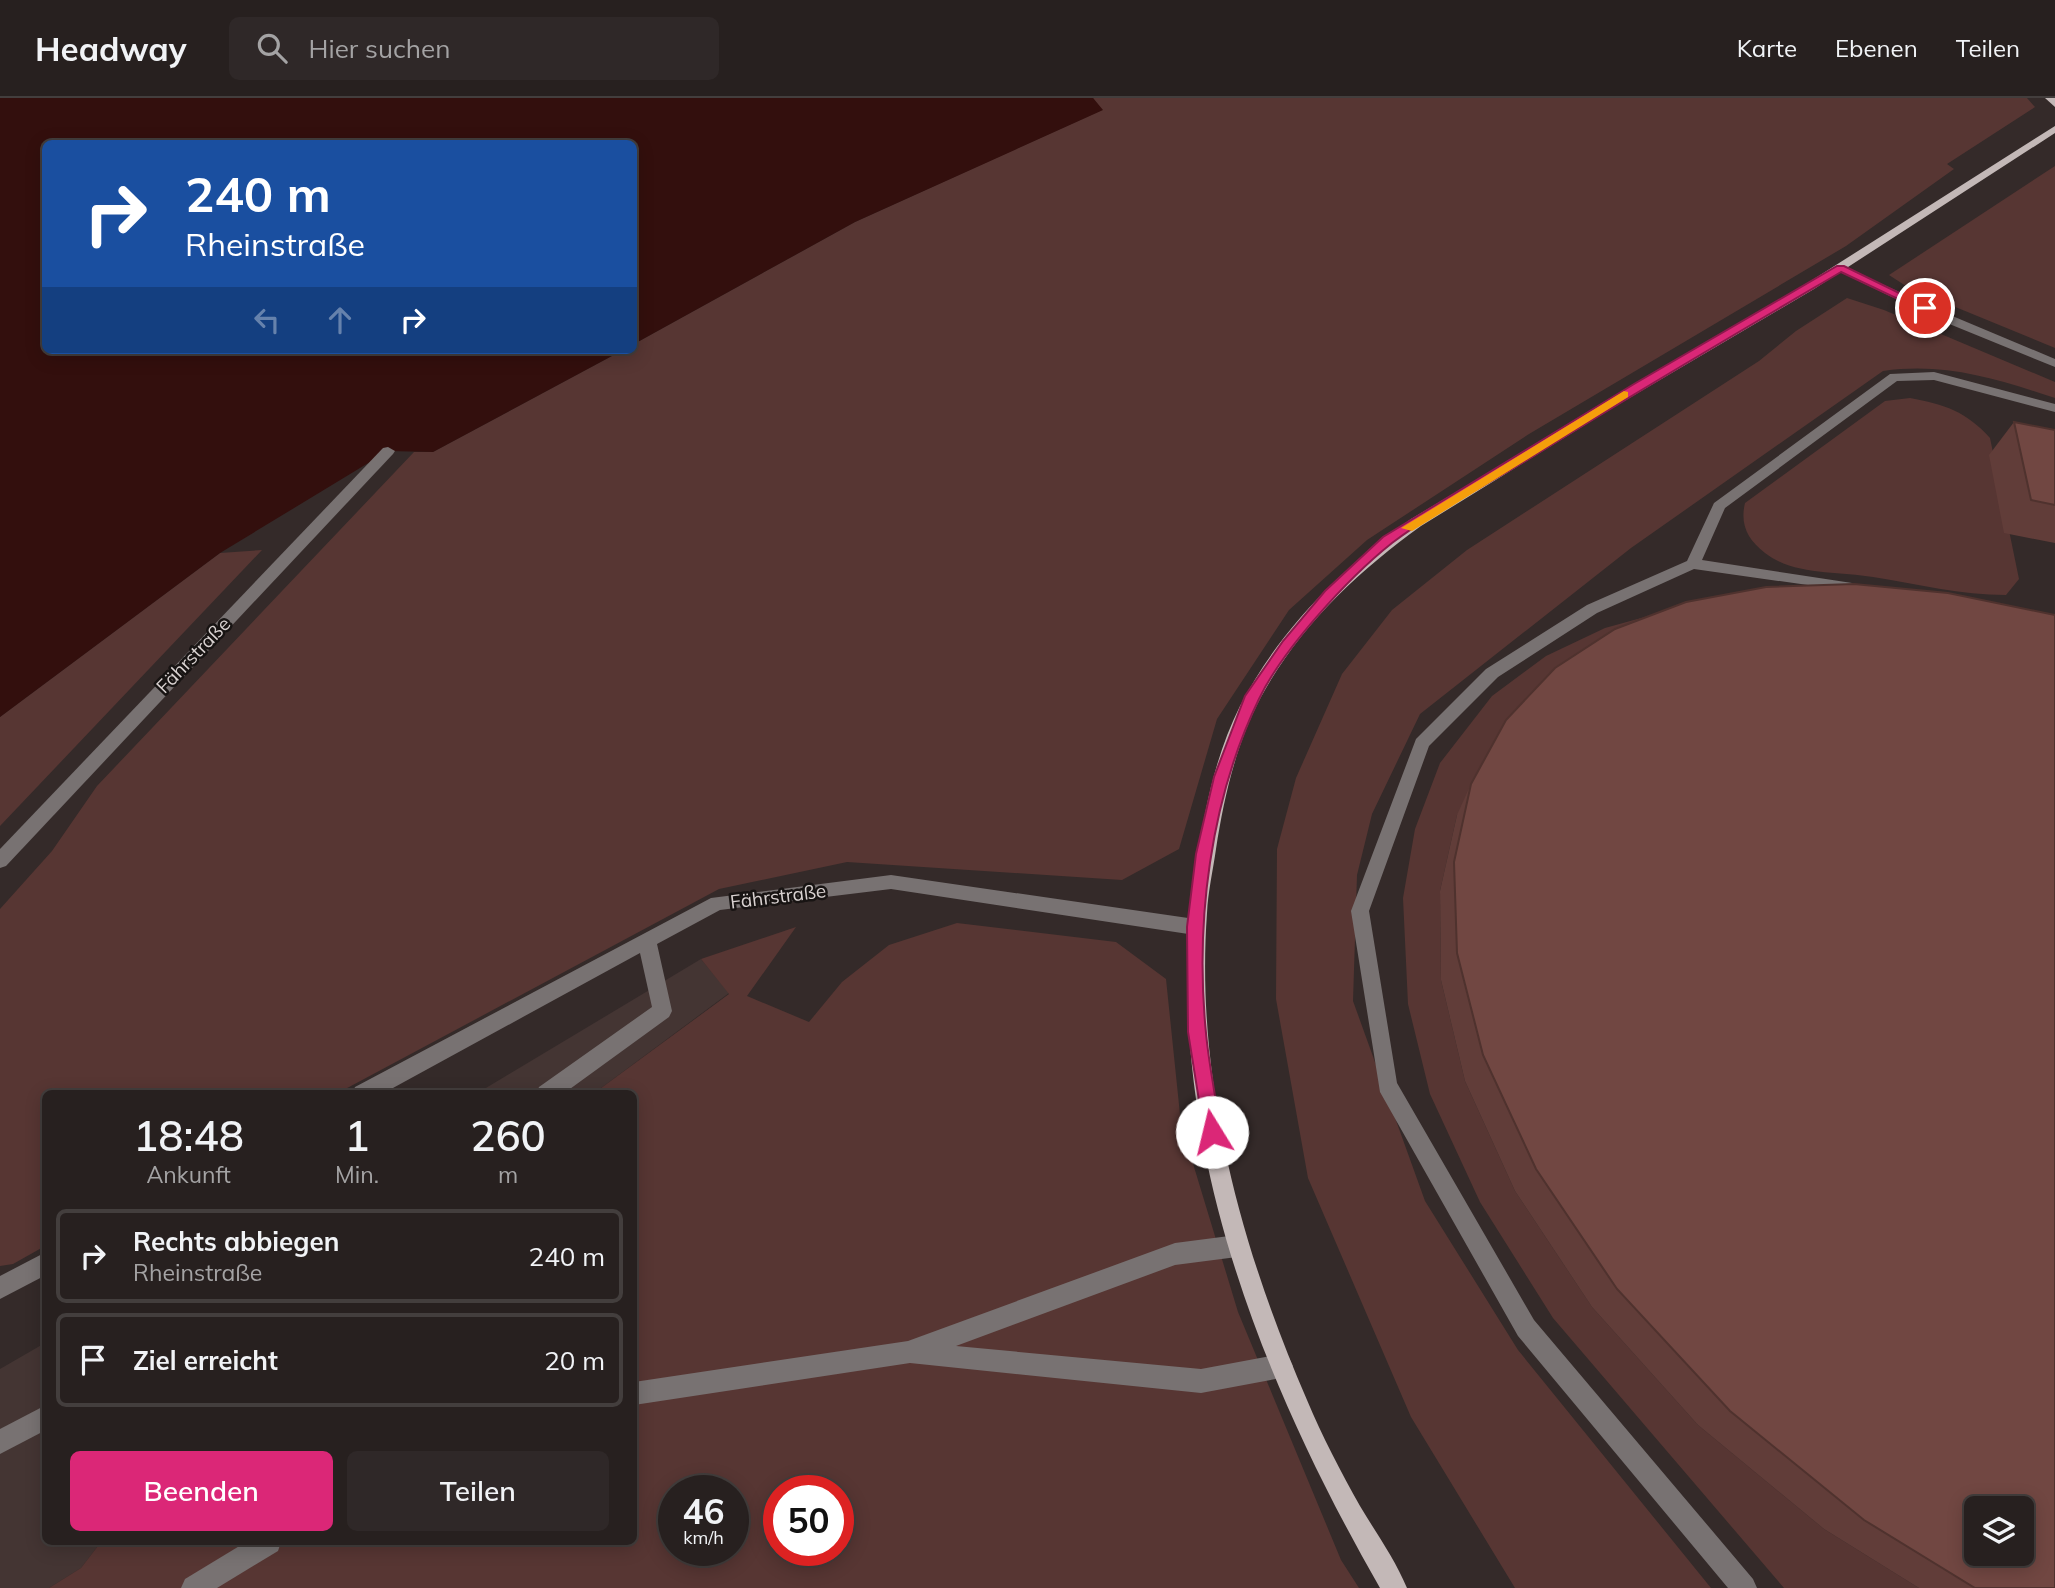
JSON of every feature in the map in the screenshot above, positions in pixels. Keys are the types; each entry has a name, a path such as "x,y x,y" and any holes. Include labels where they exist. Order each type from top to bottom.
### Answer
{"main road":[{"path":"2050,98 2055,104"},
{"path":"1394,1588 1309,1430 1281,1366 1237,1246 1216,1157 1197,1032 1195,927 1204,854 1222,777 1252,696 1288,644 1330,594 1388,540 1638,386 1840,268 2055,129"}],"street":[{"path":"1840,268 1946,318 2055,363"},
{"path":"1693,564 1719,506 1894,377 1934,376 2055,408"},
{"name":"Fährstraße","path":"0,861 388,451"},
{"path":"1744,1588 1526,1328 1387,1085 1360,911 1422,743 1492,673 1592,609 1693,564 1865,590"},
{"name":"Fährstraße","path":"369,1090 718,903 891,882 1195,927"},
{"path":"552,1090 663,1011 647,941"},
{"path":"637,1394 908,1352 1175,1254 1237,1246"},
{"path":"0,1288 42,1265"},
{"path":"908,1352 1201,1381 1281,1366"},
{"path":"0,1443 42,1419"},
{"path":"194,1588 264,1545"}],"shaded area":[{"path":"0,98 1093,98 1103,110 855,222 637,342 637,140 42,140 42,354 616,354 433,452 388,451 220,553 0,717"},
{"path":"1093,98 2027,98 2035,107 1947,164 1954,169 1846,246 1529,434 1367,540 1289,610 1217,719 1179,849 1122,880 847,862 719,889 343,1090 42,1090 42,1248 13,1264 0,1266 0,909 52,851 97,786 414,452 433,452 616,354 637,354 637,342 855,222 1102,110"},
{"path":"2055,166 2055,348 1909,288 1889,275"},
{"path":"1847,298 1884,310 2055,382 2055,398 1970,374 1928,369 1883,371 1631,548 1420,714 1372,814 1357,875 1353,1001 1425,1201 1518,1350 1711,1588 1515,1588 1411,1417 1308,1178 1276,999 1277,849 1296,778 1342,674 1392,610 1467,550 1759,361 1796,331"},
{"path":"1910,398 1954,410 1973,422 1990,438 2019,579 2006,595 1956,591 1790,566 1765,553 1746,531 1743,518 1745,503 1885,401"},
{"path":"262,550 0,826 0,717 220,553"},
{"path":"1681,607 1457,815 1440,891 1441,980 1465,1081 1515,1191 1592,1307 1698,1425 1824,1529 1919,1588 1784,1588 1553,1318 1480,1202 1430,1094 1408,1004 1403,898 1415,829 1440,763 1492,696 1546,656 1605,628"},
{"path":"957,923 1116,942 1166,979 1181,1124 1238,1312 1341,1560 1359,1588 49,1588 81,1568 99,1545 637,1545 637,1090 598,1090 729,994 701,959 796,927 747,996 809,1022 842,982 889,945"},
{"path":"701,959 729,993 598,1090 483,1090"},
{"path":"42,1345 42,1545 99,1545 81,1568 49,1588 0,1588 0,1369"}],"building":[{"path":"2014,422 2055,430 2055,505 2031,500"},
{"path":"1854,584 1948,593 2055,615 2055,1588 1975,1588 1864,1520 1730,1411 1617,1289 1536,1169 1483,1055 1457,953 1454,862 1471,784 1506,720 1555,668 1615,629 1686,602 1766,587"}],"slow traffic":[{"path":"1407,528 1624,394"}],"route":[{"path":"1212,1132 1197,1032 1195,927 1204,854 1222,777 1252,696 1288,644 1330,594 1388,540 1638,386 1840,268 1925,308"}]}
